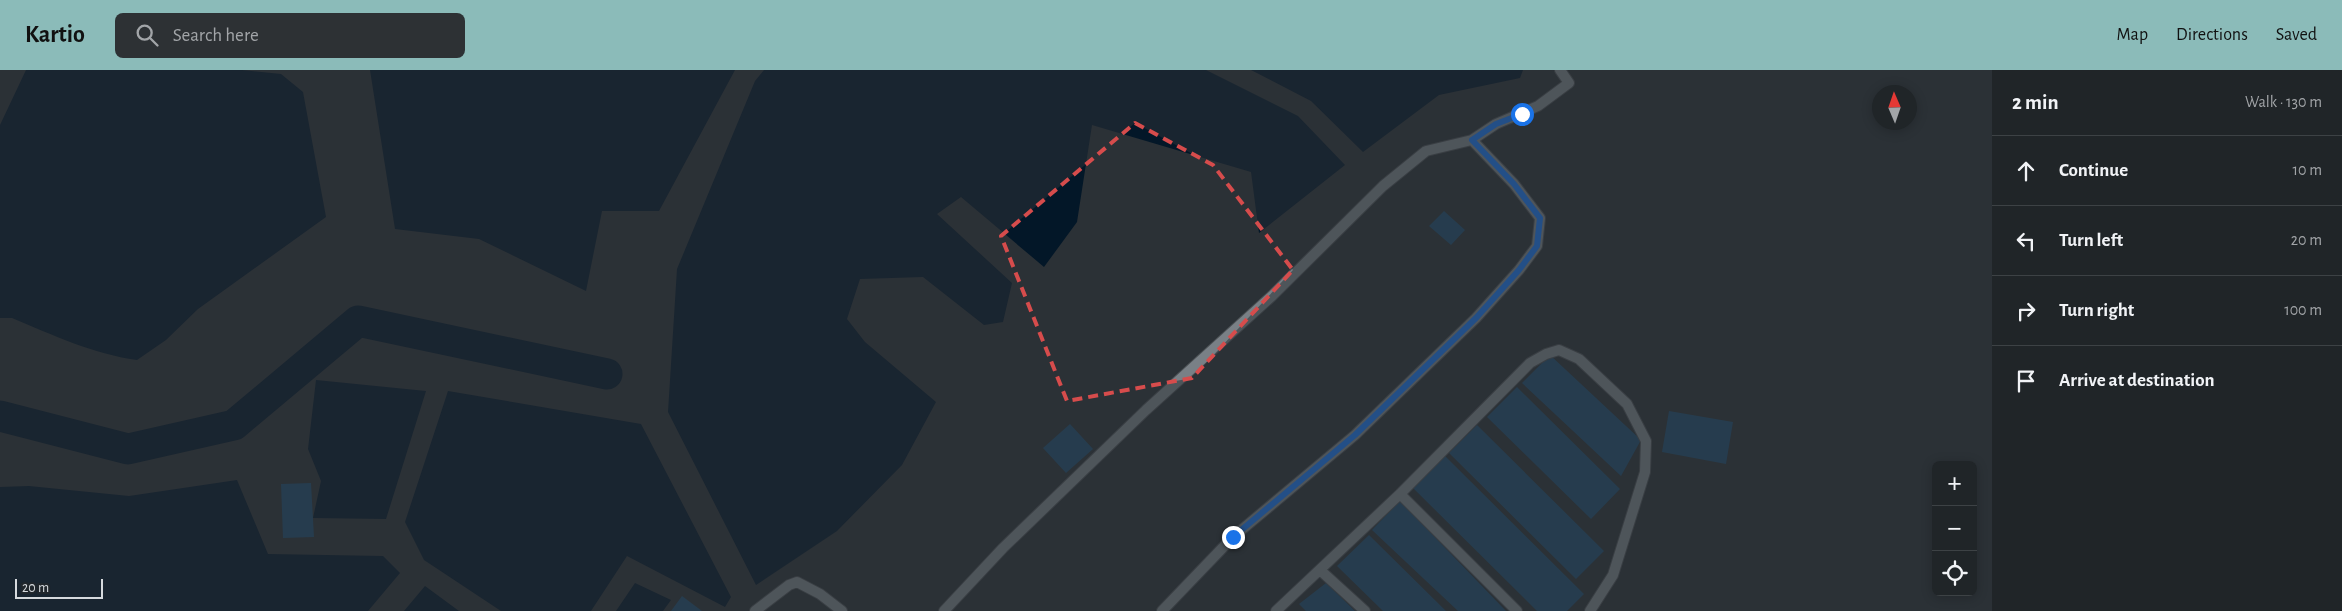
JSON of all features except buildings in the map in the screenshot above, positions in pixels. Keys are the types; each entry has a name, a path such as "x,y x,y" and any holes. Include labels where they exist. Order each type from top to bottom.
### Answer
{"street":[{"path":"944,611 1003,548 1146,410 1272,296 1383,186 1426,151 1472,140 1496,124 1530,110 1556,94 1569,83 1560,70"},
{"path":"1162,611 1233,537 1355,435 1476,318 1519,270 1537,246 1540,218 1514,184 1472,140"},
{"path":"1276,611 1400,494 1530,363 1546,354 1559,350 1579,359 1628,404 1646,441 1645,472 1613,575 1590,611"},
{"path":"1400,494 1517,611"},
{"path":"1320,570 1364,611"},
{"path":"755,611 789,585 797,582 820,594 842,611"}],"highlighted area":[{"path":"1135,123 1213,165 1293,270 1192,378 1067,401 1001,236"}],"water":[{"path":"26,70 242,70 281,74 303,92 326,217 198,309 166,340 137,360 89,349 12,318 0,318 0,125"},
{"path":"370,70 735,70 659,211 602,211 586,291 479,239 395,229"},
{"path":"764,70 1206,70 1298,116 1345,165 1259,233 1251,172 1092,125 1077,222 1044,267 961,197 937,214 1012,283 1003,322 984,325 923,277 860,279 847,319 865,342 936,402 902,465 837,531 756,585 668,412 677,269 755,81"},
{"path":"1251,70 1523,70 1520,78 1439,95 1363,152 1311,101"},
{"path":"316,380 426,391 386,519 313,518 321,481 308,449"},
{"path":"448,391 641,424 731,597 725,607 627,556 591,611 501,611 424,560 405,522"},
{"path":"237,480 268,554 383,556 400,573 368,611 0,611 0,487 29,486 129,496"},
{"path":"635,583 671,600 663,611 616,611"},
{"path":"425,586 459,611 404,611"}],"waterway":[{"path":"0,416 128,449 234,425 358,321 607,374"}],"route":[{"path":"1233,537 1355,435 1476,318 1519,270 1537,246 1540,218 1514,184 1472,140 1496,124 1522,114"}]}
